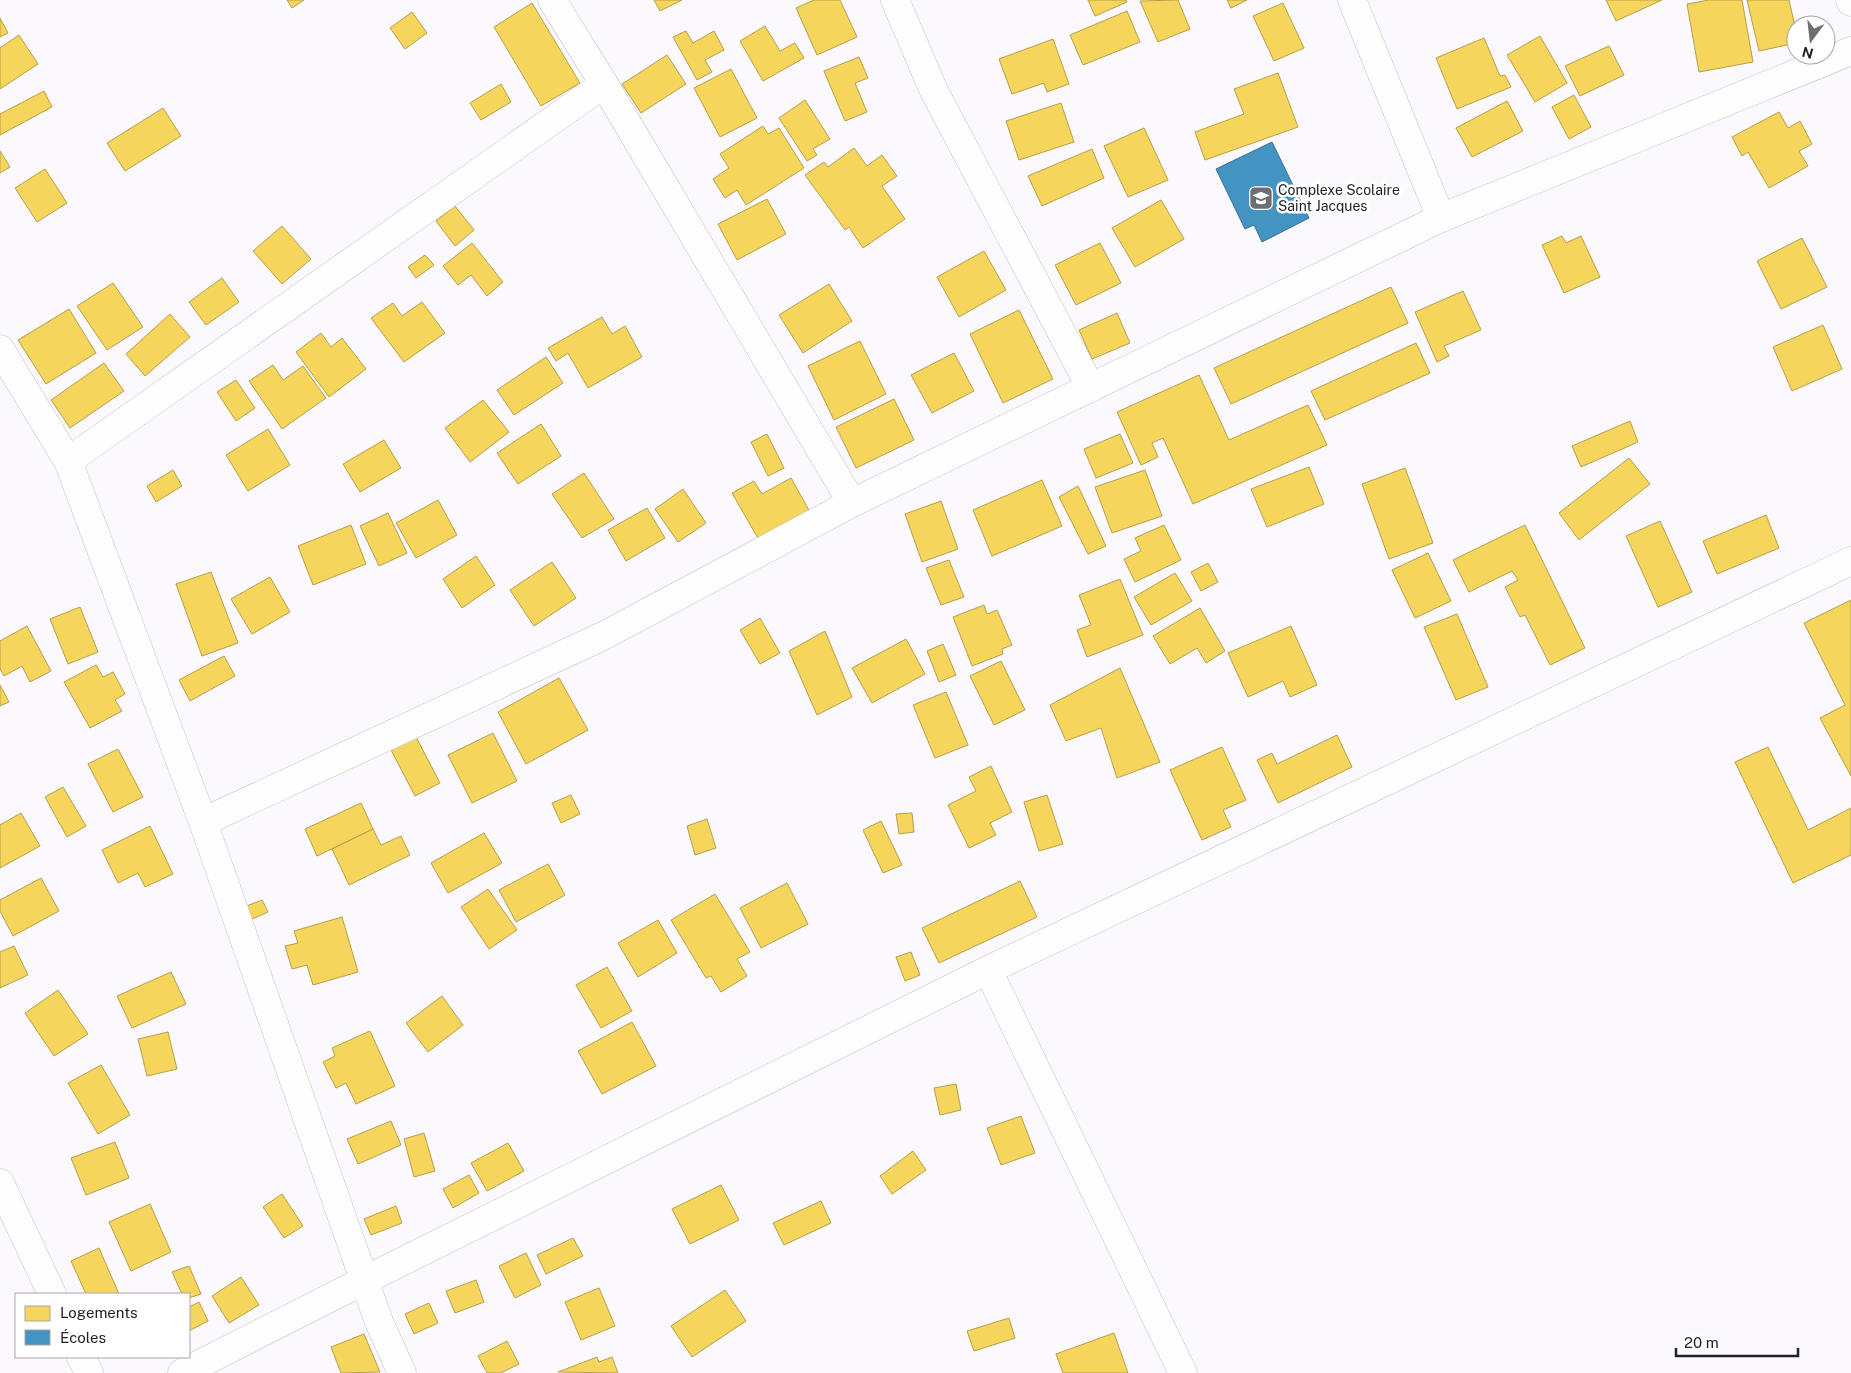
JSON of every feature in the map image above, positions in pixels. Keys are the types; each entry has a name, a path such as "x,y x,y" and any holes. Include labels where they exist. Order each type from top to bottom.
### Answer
{"street":[{"path":"552,0 604,84 852,503"},
{"path":"895,0 934,91 1091,388"},
{"path":"1352,0 1441,218"},
{"path":"203,822 603,636 852,503 1441,218 1851,51"},
{"path":"68,461 604,84"},
{"path":"0,349 68,461 203,822 379,1322 402,1373"},
{"path":"182,1373 364,1280 988,970 1851,561"},
{"path":"988,970 1183,1373"},
{"path":"0,1183 52,1293"},
{"path":"82,1358 89,1373"}],"building: Logements":[{"path":"287,0 304,0 292,8"},
{"path":"654,0 682,0 660,11"},
{"path":"814,0 840,0 857,37 817,55 796,8"},
{"path":"1088,0 1126,0 1127,2 1095,16"},
{"path":"1178,0 1190,29 1158,42 1140,1"},
{"path":"1227,0 1247,0 1231,8"},
{"path":"1606,0 1662,0 1616,21"},
{"path":"1709,0 1742,0 1753,62 1699,72 1687,4"},
{"path":"1747,0 1789,0 1792,15 1786,15 1786,45 1759,51"},
{"path":"532,3 580,83 541,106 494,27"},
{"path":"1283,3 1304,48 1274,61 1253,16"},
{"path":"1127,11 1140,42 1083,65 1070,35"},
{"path":"412,12 427,33 405,49 390,28"},
{"path":"0,18 8,33 0,37"},
{"path":"765,26 780,51 795,43 804,58 763,81 740,41"},
{"path":"686,31 693,43 714,31 724,50 705,60 712,72 697,80 673,37"},
{"path":"19,35 38,64 0,89 0,48"},
{"path":"1540,36 1567,83 1535,102 1507,55"},
{"path":"1484,38 1500,76 1505,75 1511,87 1457,109 1436,58"},
{"path":"1053,39 1069,84 1047,92 1044,83 1012,94 999,59"},
{"path":"1609,46 1624,75 1580,96 1565,66"},
{"path":"667,55 686,84 641,113 622,84"},
{"path":"859,57 868,78 855,83 867,112 845,121 824,71"},
{"path":"731,69 757,118 720,137 694,88"},
{"path":"1278,73 1298,127 1205,160 1195,132 1244,114 1234,89"},
{"path":"501,84 511,102 481,120 470,103"},
{"path":"44,91 52,107 0,135 0,114"},
{"path":"1574,95 1591,127 1569,139 1552,107"},
{"path":"805,100 830,139 813,149 817,155 807,161 779,118"},
{"path":"1507,101 1523,131 1472,157 1456,128"},
{"path":"1061,103 1074,142 1019,160 1006,121"},
{"path":"163,108 181,136 125,171 107,143"},
{"path":"1779,112 1788,128 1800,121 1812,144 1799,151 1808,166 1769,188 1748,152 1742,156 1732,137"},
{"path":"763,126 768,134 779,128 804,168 746,205 737,190 725,198 713,179 729,168 720,154"},
{"path":"1144,128 1168,180 1128,197 1104,146"},
{"path":"854,148 867,166 882,155 897,176 882,186 905,219 863,248 849,227 845,230 805,175 824,162 828,167"},
{"path":"1092,149 1104,178 1042,206 1028,176"},
{"path":"0,151 10,167 0,173"},
{"path":"45,169 67,203 37,222 15,188"},
{"path":"767,199 786,234 737,260 718,224"},
{"path":"1161,200 1184,239 1135,267 1112,228"},
{"path":"455,206 474,230 455,246 436,221"},
{"path":"282,226 311,259 282,284 253,251"},
{"path":"1562,236 1566,243 1581,236 1600,277 1564,293 1542,245"},
{"path":"1802,238 1827,287 1781,309 1757,261"},
{"path":"472,243 503,282 487,296 471,275 458,285 443,266"},
{"path":"1100,243 1121,283 1076,305 1055,265"},
{"path":"984,251 1006,290 959,317 937,277"},
{"path":"425,255 434,265 416,278 408,267"},
{"path":"222,278 239,302 206,325 189,302"},
{"path":"113,283 143,327 107,350 77,306"},
{"path":"829,284 852,321 803,353 779,315"},
{"path":"1391,287 1408,323 1231,404 1214,368"},
{"path":"1463,291 1481,330 1444,346 1449,356 1437,362 1415,312"},
{"path":"422,302 445,333 404,362 371,318 393,303 402,316"},
{"path":"69,309 96,353 46,384 18,340"},
{"path":"1019,310 1053,379 1003,403 970,334"},
{"path":"1117,313 1130,343 1092,359 1079,330"},
{"path":"170,314 190,337 145,376 126,354"},
{"path":"602,317 612,334 625,326 642,357 588,388 568,353 556,361 548,348"},
{"path":"1823,325 1842,369 1792,391 1773,347"},
{"path":"321,333 331,347 342,338 366,369 329,397 296,352"},
{"path":"860,341 886,394 834,420 808,366"},
{"path":"1416,343 1430,373 1325,420 1311,391"},
{"path":"954,353 974,391 932,413 911,375"},
{"path":"546,357 563,383 514,415 497,390"},
{"path":"104,363 124,391 70,428 51,400"},
{"path":"273,365 283,380 303,366 326,398 282,429 249,381"},
{"path":"1199,375 1229,440 1308,405 1327,445 1193,504 1163,438 1152,443 1158,457 1141,465 1117,412"},
{"path":"236,380 255,408 236,421 217,392"},
{"path":"894,399 914,440 856,468 836,427"},
{"path":"483,400 509,432 470,462 445,428"},
{"path":"1630,421 1638,442 1581,467 1572,446"},
{"path":"541,424 561,456 518,484 497,453"},
{"path":"268,429 290,465 248,491 226,455"},
{"path":"767,434 784,468 768,476 751,442"},
{"path":"1120,434 1133,463 1096,478 1084,449"},
{"path":"384,440 401,468 360,492 343,464"},
{"path":"1629,458 1650,484 1579,540 1559,513"},
{"path":"1309,467 1324,504 1267,527 1251,489"},
{"path":"1405,468 1433,543 1389,559 1362,484"},
{"path":"173,470 182,486 156,502 147,486"},
{"path":"1145,470 1162,516 1112,533 1095,487"},
{"path":"584,473 614,519 582,538 552,494"},
{"path":"791,478 810,512 759,540 732,493 754,481 762,494"},
{"path":"1042,480 1062,526 992,556 973,510"},
{"path":"1078,486 1106,546 1088,554 1059,497"},
{"path":"683,489 706,523 678,542 655,509"},
{"path":"438,500 457,535 416,558 396,523"},
{"path":"941,501 958,549 922,562 905,514"},
{"path":"647,508 665,538 626,561 608,530"},
{"path":"388,513 407,553 379,566 360,526"},
{"path":"1766,515 1779,548 1717,574 1703,541"},
{"path":"1660,521 1692,592 1658,607 1626,536"},
{"path":"351,525 366,564 313,585 298,546"},
{"path":"1164,525 1181,560 1135,582 1124,559 1141,551 1135,538"},
{"path":"1525,525 1585,648 1550,665 1525,615 1520,617 1505,587 1518,580 1512,571 1469,592 1453,560"},
{"path":"1428,553 1451,601 1415,618 1392,570"},
{"path":"476,556 495,585 462,608 443,579"},
{"path":"949,560 964,597 941,605 926,568"},
{"path":"552,562 576,598 534,626 510,590"},
{"path":"1208,563 1218,582 1201,591 1191,572"},
{"path":"211,572 238,643 202,656 176,584"},
{"path":"1175,573 1192,601 1151,625 1134,597"},
{"path":"270,577 290,612 252,634 231,599"},
{"path":"1120,579 1143,635 1087,657 1077,630 1091,625 1079,595"},
{"path":"1851,600 1851,776 1820,718 1845,705 1804,623"},
{"path":"984,605 987,614 997,610 1012,645 1002,649 1003,654 972,666 953,617"},
{"path":"80,607 98,652 68,664 50,619"},
{"path":"1200,608 1225,651 1206,663 1197,648 1170,664 1153,636"},
{"path":"1457,614 1488,687 1456,700 1424,627"},
{"path":"760,618 780,653 760,664 740,630"},
{"path":"27,626 51,671 30,682 22,666 4,676 0,669 0,641"},
{"path":"1291,626 1317,685 1290,697 1283,681 1248,697 1228,653"},
{"path":"825,631 852,697 817,715 789,651"},
{"path":"906,639 925,674 872,703 852,668"},
{"path":"943,644 956,675 939,682 927,651"},
{"path":"224,656 235,676 190,701 179,680"},
{"path":"1001,661 1025,710 994,725 970,676"},
{"path":"96,665 103,677 113,672 125,694 115,700 122,711 90,728 64,682"},
{"path":"1120,668 1160,762 1117,778 1101,728 1066,741 1050,705"},
{"path":"559,678 588,730 526,764 498,712"},
{"path":"0,685 9,702 0,706"},
{"path":"946,692 968,745 935,758 913,705"},
{"path":"493,733 517,781 472,803 448,755"},
{"path":"415,735 440,783 415,796 390,748"},
{"path":"1337,735 1352,767 1278,803 1257,760 1272,753 1277,764"},
{"path":"1222,747 1246,800 1223,810 1231,827 1202,840 1170,770"},
{"path":"1768,747 1808,830 1851,808 1851,855 1793,883 1735,762"},
{"path":"118,749 143,797 113,812 88,764"},
{"path":"991,766 1012,812 990,823 996,835 969,848 948,805 976,791 969,777"},
{"path":"63,787 86,826 67,837 45,797"},
{"path":"571,795 580,814 561,823 552,803"},
{"path":"1047,795 1063,844 1039,851 1024,802"},
{"path":"361,803 373,829 317,856 305,829"},
{"path":"21,813 40,846 0,868 0,825"},
{"path":"912,813 914,832 899,834 896,814"},
{"path":"707,819 716,848 695,855 687,826"},
{"path":"881,821 902,865 883,873 863,830"},
{"path":"150,826 173,874 145,887 138,873 118,883 102,850"},
{"path":"373,829 381,845 401,836 410,855 349,885 332,849"},
{"path":"484,833 502,863 448,893 431,863"},
{"path":"548,864 565,895 516,922 499,890"},
{"path":"41,878 59,911 13,936 0,911 0,900"},
{"path":"1020,881 1037,917 939,963 922,928"},
{"path":"787,883 808,924 761,948 740,908"},
{"path":"488,889 517,930 489,949 461,907"},
{"path":"715,894 750,952 737,959 747,976 721,992 711,976 706,978 671,920"},
{"path":"262,900 268,912 250,920 244,907"},
{"path":"342,917 358,972 313,985 307,965 292,969 285,946 298,943 294,931"},
{"path":"658,920 677,953 638,977 618,943"},
{"path":"14,946 28,975 0,988 0,952"},
{"path":"911,952 920,975 905,981 896,957"},
{"path":"607,967 632,1011 601,1028 576,985"},
{"path":"171,972 186,1004 132,1028 117,996"},
{"path":"58,990 88,1034 54,1056 25,1013"},
{"path":"442,996 463,1025 428,1052 406,1023"},
{"path":"632,1022 656,1066 602,1094 578,1051"},
{"path":"370,1031 395,1086 356,1104 346,1083 336,1088 323,1062 335,1056 332,1048"},
{"path":"168,1032 177,1069 147,1076 138,1039"},
{"path":"101,1065 130,1115 98,1134 68,1083"},
{"path":"956,1084 961,1110 940,1115 934,1088"},
{"path":"1021,1116 1035,1153 1001,1165 987,1128"},
{"path":"391,1121 401,1145 358,1164 347,1139"},
{"path":"424,1133 435,1171 414,1177 404,1139"},
{"path":"115,1142 129,1178 86,1195 71,1158"},
{"path":"508,1143 524,1171 487,1191 471,1163"},
{"path":"913,1151 926,1170 892,1194 880,1176"},
{"path":"469,1175 479,1193 453,1208 443,1189"},
{"path":"721,1185 739,1220 690,1244 672,1209"},
{"path":"282,1194 303,1226 284,1238 263,1207"},
{"path":"821,1201 831,1223 784,1245 773,1223"},
{"path":"150,1204 171,1252 131,1271 109,1222"},
{"path":"396,1206 402,1223 371,1235 364,1219"},
{"path":"573,1238 583,1256 546,1274 537,1255"},
{"path":"99,1248 119,1293 86,1293 71,1261"},
{"path":"526,1253 541,1285 515,1298 499,1266"},
{"path":"189,1266 201,1294 190,1298 190,1293 182,1293 172,1272"},
{"path":"241,1277 259,1305 229,1323 212,1296"},
{"path":"476,1280 484,1302 455,1313 446,1291"},
{"path":"599,1288 615,1326 581,1340 565,1302"},
{"path":"725,1290 746,1321 692,1357 671,1326"},
{"path":"199,1302 208,1321 190,1330 190,1306"},
{"path":"429,1303 438,1323 414,1334 405,1314"},
{"path":"1009,1318 1015,1338 974,1351 967,1331"},
{"path":"1114,1333 1128,1373 1063,1373 1056,1354"},
{"path":"364,1334 380,1372 341,1373 331,1347"},
{"path":"507,1341 519,1364 501,1373 487,1373 478,1356"},
{"path":"597,1357 599,1362 612,1357 618,1373 558,1372"}],"building: Écoles":[{"path":"1272,142 1309,218 1262,242 1254,225 1245,229 1216,169"}],"place":[{"name":"Complexe Scolaire Saint Jacques","path":"1261,198"}]}
